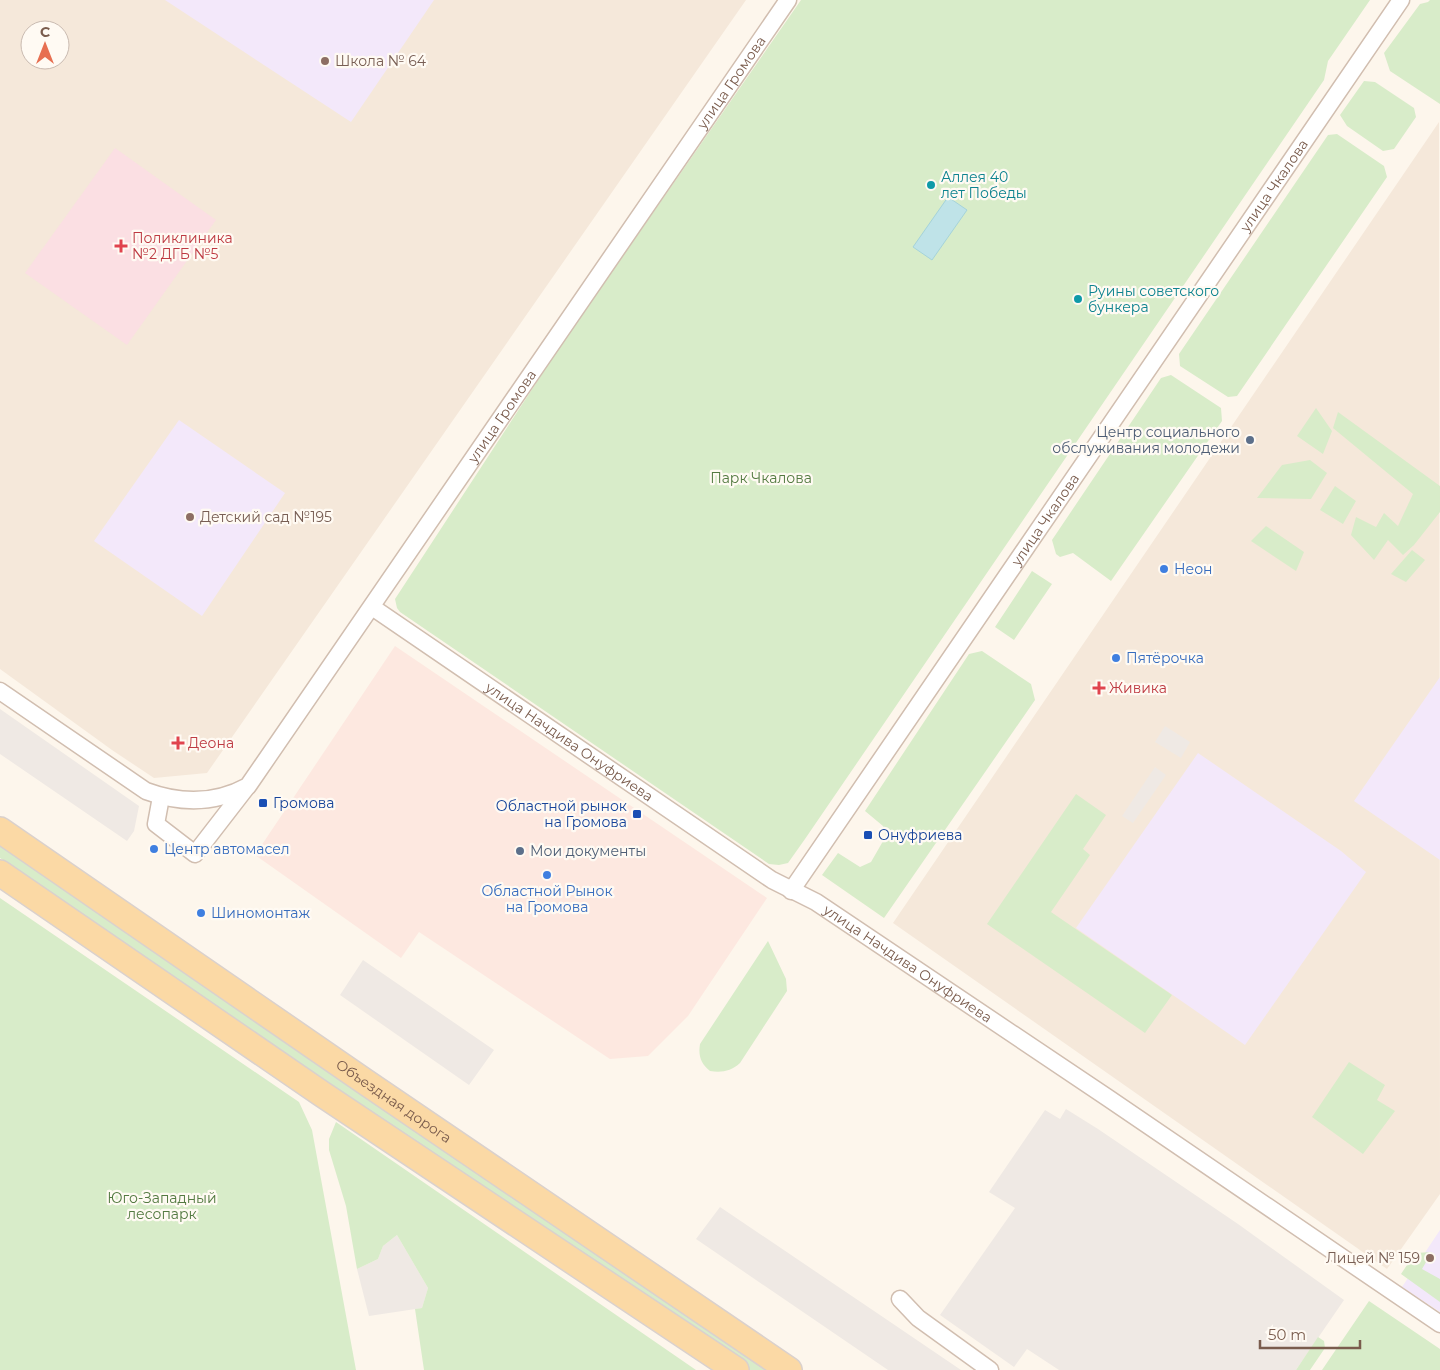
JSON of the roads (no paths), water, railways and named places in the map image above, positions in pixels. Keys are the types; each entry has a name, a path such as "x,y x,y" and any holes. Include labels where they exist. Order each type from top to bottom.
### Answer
{"main road":[{"name":"Объездная дорога","path":"0,830 364,1082 789,1370"},
{"path":"0,873 322,1094 736,1370"}],"street":[{"name":"улица Громова","path":"161,797 156,824 195,854 248,786 788,0"},
{"name":"улица Чкалова","path":"791,891 1401,0"},
{"name":"улица Начдива Онуфриева","path":"372,607 772,880 816,902 1440,1324"},
{"path":"0,692 146,791 161,797 193,801 223,797 248,786"},
{"path":"900,1299 918,1318 990,1370"}],"water":[{"path":"948,197 967,210 932,260 913,247"}],"place":[{"name":"Школа № 64","path":"325,61"},
{"name":"Аллея 40 лет Победы","path":"931,185"},
{"name":"Поликлиника №2 ДГБ №5","path":"121,246"},
{"name":"Руины советского бункера","path":"1078,299"},
{"name":"Центр социального обслуживания молодежи","path":"1250,440"},
{"name":"Детский сад №195","path":"190,517"},
{"name":"Неон","path":"1164,569"},
{"name":"Пятёрочка","path":"1116,658"},
{"name":"Живика","path":"1099,688"},
{"name":"Деона","path":"178,743"},
{"name":"Громова","path":"263,803"},
{"name":"Областной рынок на Громова","path":"637,814"},
{"name":"Онуфриева","path":"868,835"},
{"name":"Центр автомасел","path":"154,849"},
{"name":"Мои документы","path":"520,851"},
{"name":"Областной Рынок на Громова","path":"547,875"},
{"name":"Шиномонтаж","path":"201,913"},
{"name":"Лицей № 159","path":"1430,1258"}],"park label":[{"name":"Парк Чкалова","path":"761,478"},
{"name":"Юго-Западный лесопарк","path":"162,1206"}]}
